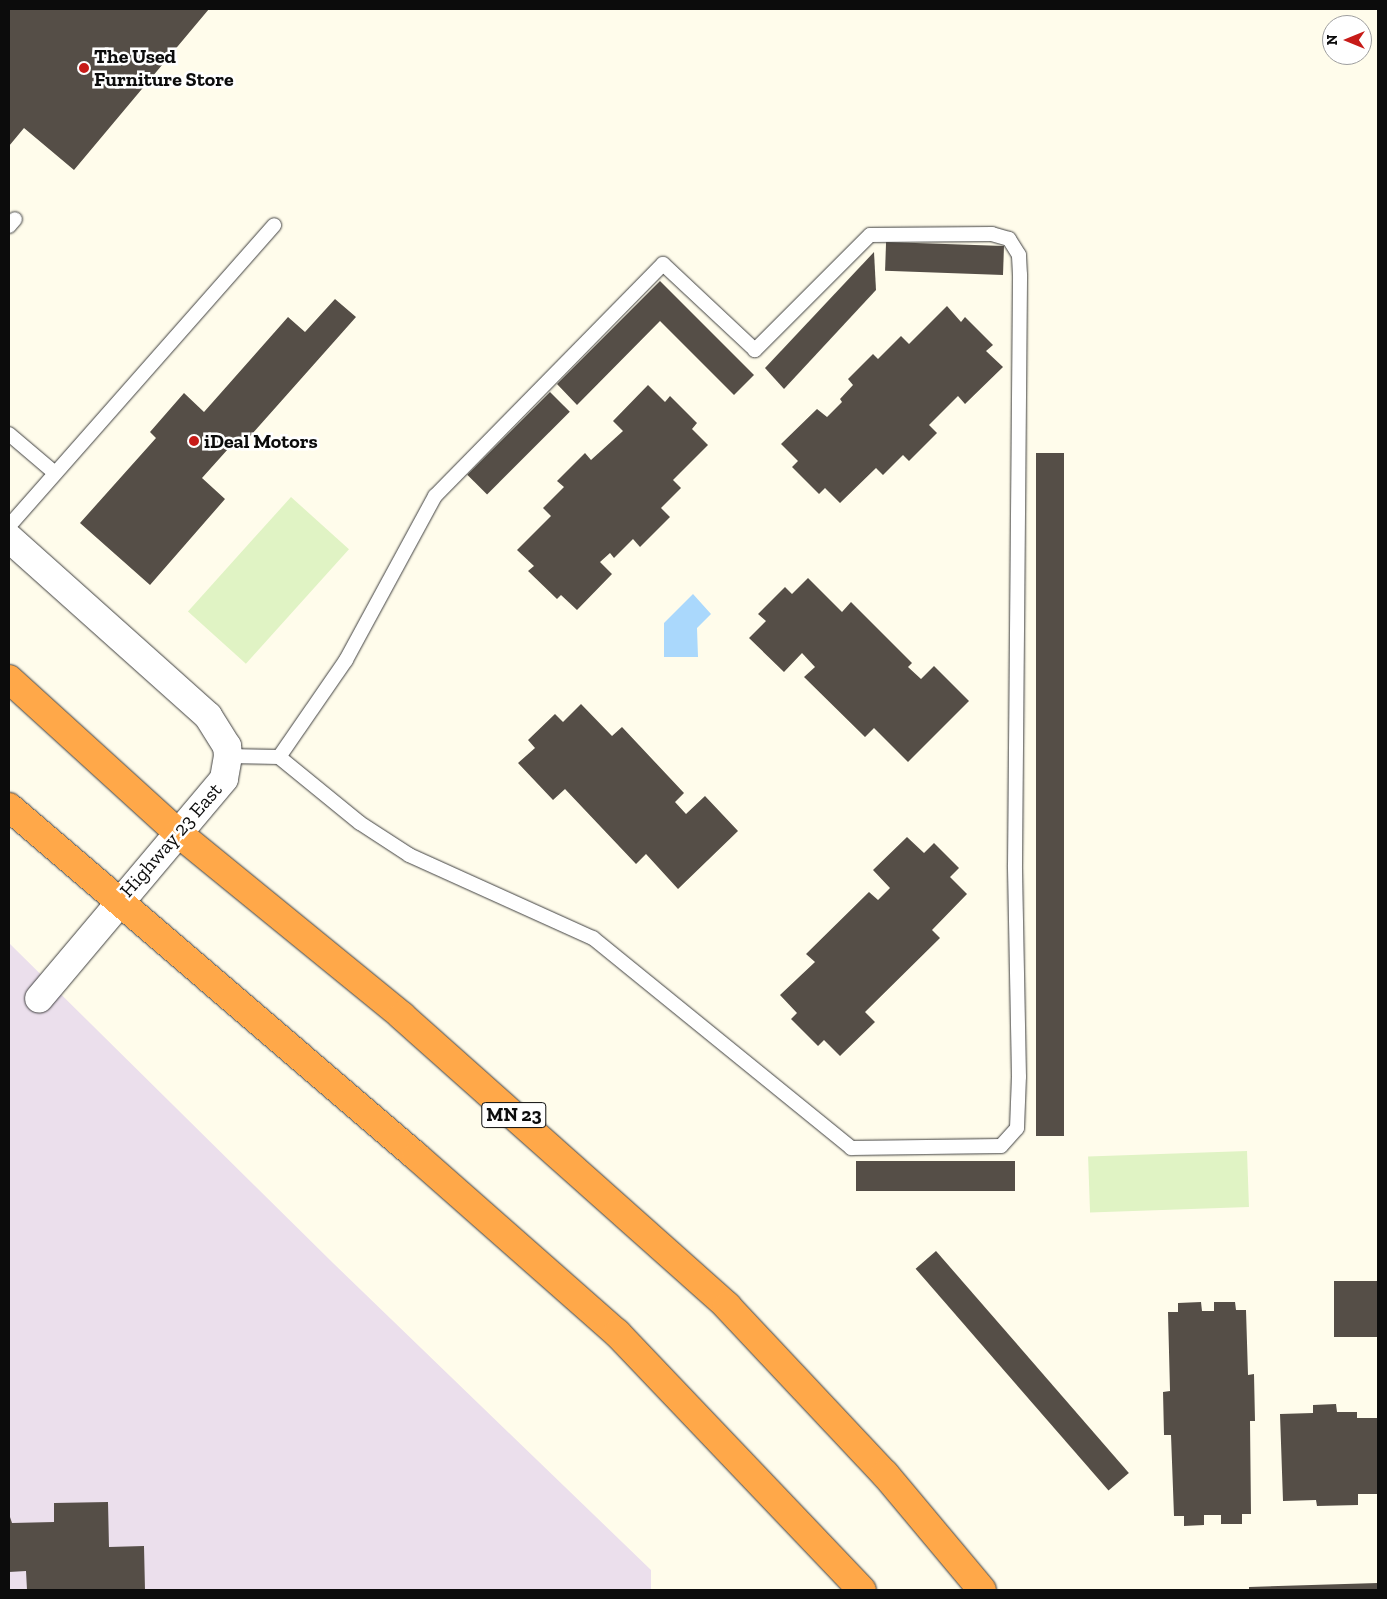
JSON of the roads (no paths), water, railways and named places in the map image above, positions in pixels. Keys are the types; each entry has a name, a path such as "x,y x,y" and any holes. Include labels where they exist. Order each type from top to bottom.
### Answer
{"highway":[{"name":"MN 23","path":"9,679 178,833 402,1016 727,1306 885,1474 982,1590"},
{"path":"9,807 416,1156 617,1333 862,1590"}],"street":[{"name":"Highway 23 East","path":"9,538 208,716 227,746 228,756 224,779 118,901 39,999"}],"lane":[{"path":"9,526 274,226"},
{"path":"228,756 279,757 360,823 409,855 593,938 851,1148 1001,1146 1017,1128 1019,1077 1015,864 1020,275 1019,255 1010,239 992,234 870,235 755,350 663,264 435,496 346,660 279,757"},
{"path":"9,434 55,473"}],"water":[{"path":"693,594 711,614 697,628 698,657 664,657 664,623"}],"place":[{"name":"The Used Furniture Store","path":"84,68"},
{"name":"iDeal Motors","path":"194,441"}]}
